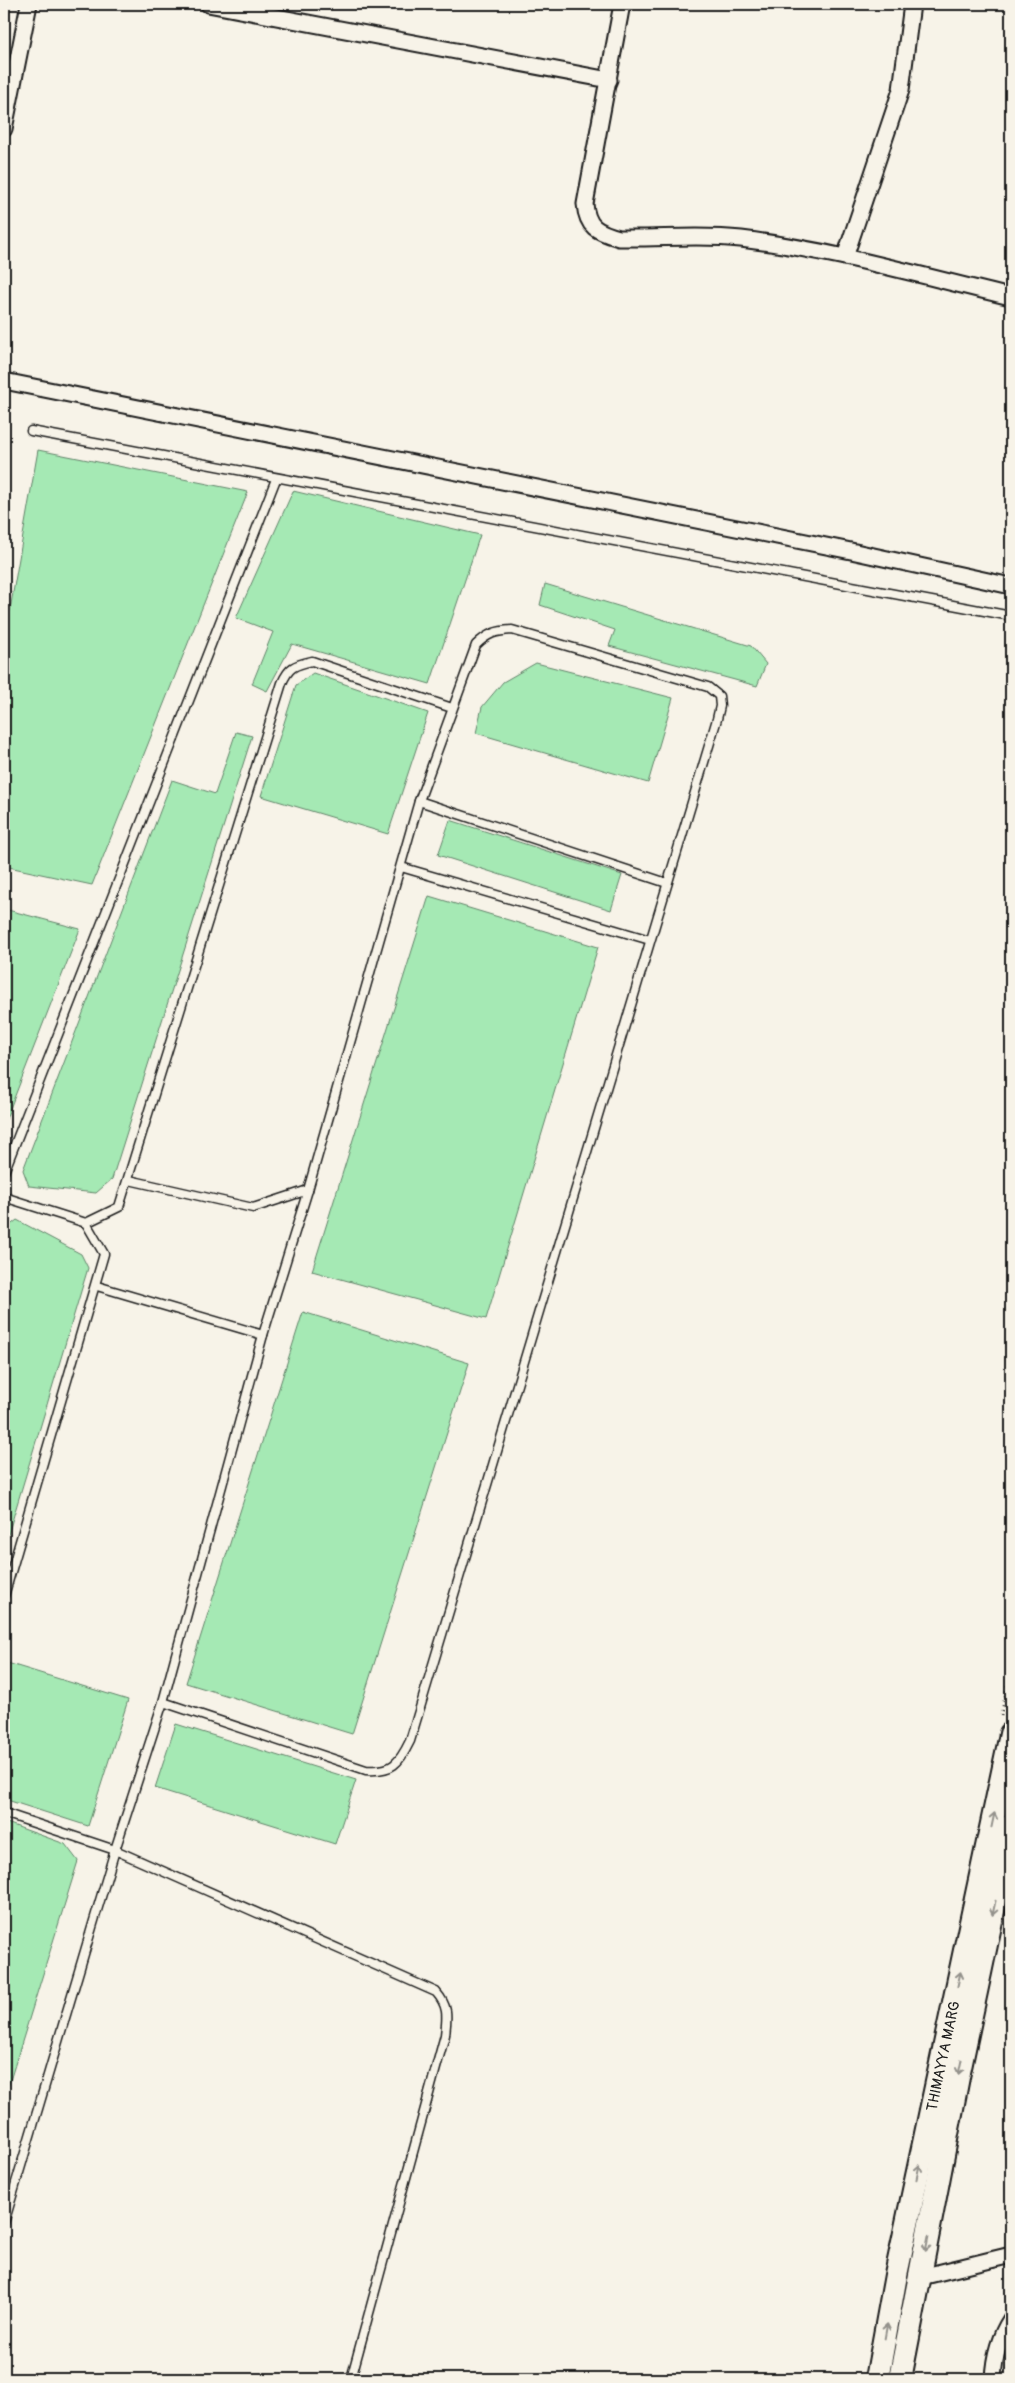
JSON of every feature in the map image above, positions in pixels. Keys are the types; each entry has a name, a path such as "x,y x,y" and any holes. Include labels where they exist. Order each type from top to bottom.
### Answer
{"street":[{"path":"4,129 29,4"},
{"path":"208,4 608,80"},
{"path":"622,4 585,204 586,217 593,227 604,234 619,238 739,239 845,257 1011,297"},
{"path":"845,257 901,90 912,4"},
{"path":"4,381 852,551 1011,586"},
{"name":"THIMAYYA MARG","path":"877,2379 896,2275 1011,1734"},
{"name":"THIMAYYA MARG","path":"900,2379 958,2077 1011,1826"},
{"path":"921,2277 1011,2255"},
{"path":"992,2379 996,2351 1011,2319"}],"lane":[{"path":"30,431 276,479 1011,616"},
{"path":"4,1172 276,479"},
{"path":"4,2223 115,1850 163,1702 263,1335 308,1190 419,801 476,645 484,636 494,631 512,630 708,687 718,696 718,713 410,1741 404,1754 393,1767 382,1772 366,1770 163,1702"},
{"path":"4,1198 86,1223 119,1208 279,693 288,670 299,664 312,661 452,708"},
{"path":"419,801 667,883"},
{"path":"401,866 650,940"},
{"path":"129,1180 253,1208 308,1190"},
{"path":"4,1596 97,1286 104,1254 86,1223"},
{"path":"97,1286 263,1335"},
{"path":"4,1813 115,1850 436,1992 445,2002 447,2017 445,2035 351,2379"}],"green space":[{"path":"38,450 248,492 92,885 4,866 4,644"},
{"path":"293,491 480,535 430,684 292,644 267,691 252,684 273,632 236,618"},
{"path":"545,584 751,646 766,664 757,686 609,646 615,630 540,605"},
{"path":"536,663 673,698 648,783 476,733 482,707 503,682"},
{"path":"313,673 428,713 388,834 261,796 296,685"},
{"path":"236,732 252,736 112,1179 96,1193 29,1186 23,1170 172,780 215,794"},
{"path":"450,820 622,875 611,910 438,855"},
{"path":"429,896 598,947 486,1319 312,1271"},
{"path":"4,909 80,929 4,1124"},
{"path":"17,1220 81,1254 88,1268 4,1548 4,1230"},
{"path":"303,1312 469,1363 352,1734 186,1683"},
{"path":"4,1662 128,1700 88,1826 4,1799"},
{"path":"176,1724 356,1780 335,1844 155,1788"},
{"path":"4,1822 65,1844 78,1861 4,2100"}]}
